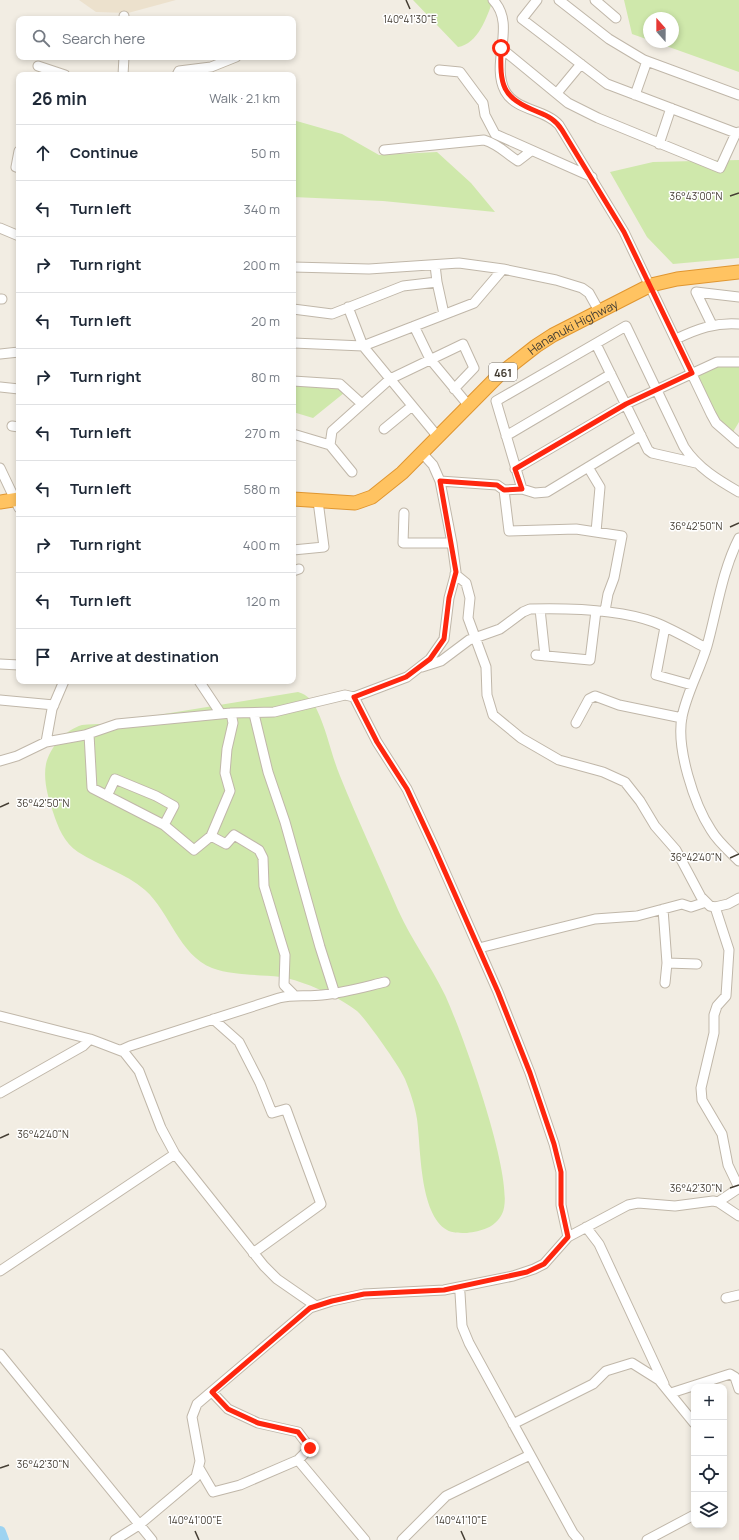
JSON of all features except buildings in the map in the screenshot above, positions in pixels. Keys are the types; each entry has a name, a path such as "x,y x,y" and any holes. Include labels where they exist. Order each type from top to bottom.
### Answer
{"highway":[{"name":"Hananuki Highway","path":"296,499 356,503 364,501 388,485 422,453 499,375 524,354 553,335 651,285 683,278 739,272"},
{"path":"0,502 16,502"}],"street":[{"path":"493,0 501,10 503,16 504,24 500,74 506,93 521,105 555,120 592,177 624,232 651,285 716,423 739,443"},
{"path":"501,48 568,103 598,118 720,168 738,133 607,84 522,19 537,0"},
{"path":"558,0 609,39 647,61 739,95"},
{"path":"595,0 616,18"},
{"path":"123,72 124,60"},
{"path":"178,72 211,67 228,60"},
{"path":"635,94 647,61"},
{"path":"557,93 581,64"},
{"path":"38,66 56,72"},
{"path":"440,70 460,72 483,103 485,115 495,134 592,177"},
{"path":"659,144 671,108"},
{"path":"384,150 484,140 497,144 518,161 531,151"},
{"path":"0,228 16,235"},
{"path":"296,267 369,269 459,263 556,280 582,288 589,293 599,311"},
{"path":"435,265 436,282 444,314"},
{"path":"296,343 364,346 474,303 503,270"},
{"path":"296,308 332,314 404,286 436,282"},
{"path":"712,325 696,292 739,297"},
{"path":"348,307 364,346 438,437"},
{"path":"676,339 694,330 712,325 739,324"},
{"path":"414,326 430,359 469,406"},
{"path":"522,489 496,401 626,326 684,447 696,463 715,478 739,492"},
{"path":"330,445 332,431 390,379 463,344 474,368 454,389"},
{"path":"596,344 648,450 652,453 696,463"},
{"path":"0,354 16,352"},
{"path":"515,469 626,404 717,362 739,362"},
{"path":"506,436 611,374"},
{"path":"296,381 340,384 362,404"},
{"path":"0,387 16,389"},
{"path":"384,429 412,406"},
{"path":"296,435 330,445 352,472"},
{"path":"440,481 497,485 504,490 522,489 535,493 544,493 641,435"},
{"path":"0,761 17,756 46,742 89,734 123,723 231,713 254,714 281,711 346,695 354,697 395,683 422,666 436,653 444,639 449,598 455,574 452,543 440,481 433,465 422,453"},
{"path":"588,467 600,487 596,532"},
{"path":"0,468 16,498"},
{"path":"504,490 509,531 576,529 622,536 614,578 600,611 590,660 540,656 540,609"},
{"path":"296,550 324,547 318,501"},
{"path":"404,513 402,543 452,543"},
{"path":"739,538 730,557 706,648 692,685 682,718 680,733 683,756 698,804 714,834 739,861"},
{"path":"455,574 466,583 470,598 468,618 486,667 487,695 493,715 521,738 558,760 603,772 625,782 640,801 655,826 676,850 698,892 706,902 715,907 728,904 739,898"},
{"path":"422,666 441,661 475,637 500,629 526,610 540,609 600,611 654,622 706,648"},
{"path":"665,627 656,675 692,685"},
{"path":"0,664 16,665"},
{"path":"46,742 54,705 63,684"},
{"path":"200,684 221,714"},
{"path":"576,723 589,699 595,696 619,706 682,718"},
{"path":"354,697 377,742 407,789 479,948 530,1073 554,1144 561,1172 561,1205 568,1237"},
{"path":"0,700 54,705"},
{"path":"89,734 92,788 164,825 194,850 211,836 230,791 224,773 227,749 233,722 231,713"},
{"path":"254,714 268,772 285,822 320,947 336,994"},
{"path":"107,796 115,779 156,796 174,806 164,825"},
{"path":"211,836 226,844 234,835 259,850 263,858 264,886 285,955 284,985 292,994"},
{"path":"479,948 595,919 637,916 682,904 691,907 706,902"},
{"path":"115,1540 139,1525 189,1485 196,1477 199,1468 199,1456 192,1417 197,1404 307,1311 316,1306 364,1294 444,1290 527,1272 544,1264 568,1237 633,1203 675,1206 700,1202 718,1202 737,1191 738,1188 728,1165 722,1134 702,1100 701,1088 714,1033 714,1015 717,1006 726,996 729,950 715,907"},
{"path":"663,909 666,963 665,983"},
{"path":"666,963 697,964"},
{"path":"121,1050 292,994 314,996 336,994 384,982"},
{"path":"0,1016 90,1039 121,1050 129,1057 139,1071 161,1128 175,1154 253,1253 277,1279 316,1306"},
{"path":"213,1019 239,1042 260,1083 272,1114 286,1110 321,1204 253,1253"},
{"path":"0,1093 83,1046 90,1039"},
{"path":"0,1271 175,1154"},
{"path":"718,1202 739,1216"},
{"path":"586,1228 598,1244 669,1391"},
{"path":"460,1293 462,1326 469,1344 573,1533 579,1540"},
{"path":"726,1298 739,1294"},
{"path":"0,1354 152,1540"},
{"path":"513,1424 593,1384 606,1371 627,1363 632,1363 659,1380 692,1420"},
{"path":"669,1391 730,1374 735,1378 739,1389"},
{"path":"199,1468 213,1492 240,1484 298,1460 310,1448 298,1432 258,1423 228,1409 212,1392"},
{"path":"402,1540 446,1496 530,1455"},
{"path":"298,1460 365,1540"},
{"path":"647,1540 691,1517"}],"shaded area":[{"path":"79,0 176,0 128,13 96,12"}],"green space":[{"path":"413,0 493,0 481,29 471,41 458,47"},
{"path":"624,0 739,0 739,72 672,48 679,48 679,12 643,12 643,38 632,34"},
{"path":"296,121 342,134 379,155 437,152 471,183 495,212 383,201 296,197"},
{"path":"739,160 739,258 673,264 647,237 610,172 653,162"},
{"path":"719,362 739,363 739,422 733,432 724,430 692,373"},
{"path":"296,385 334,386 344,393 313,418 296,413"},
{"path":"298,692 310,699 317,710 347,793 398,910 434,974 453,1013 486,1106 502,1172 505,1198 502,1214 499,1219 492,1226 482,1230 467,1233 449,1231 438,1222 431,1210 423,1179 417,1119 414,1104 407,1084 390,1054 368,1023 357,1011 331,995 300,982 281,977 220,971 201,962 183,943 154,899 145,890 121,874 86,857 73,848 59,829 55,818 46,788 46,764 51,751 59,740 76,727 90,724 103,724"}],"waterway":[{"path":"0,1532 3,1540"}],"route":[{"path":"310,1448 298,1432 258,1423 236,1411 228,1409 212,1392 310,1308 332,1301 364,1294 444,1290 513,1276 527,1272 544,1264 568,1237 561,1205 561,1172 554,1144 530,1073 498,992 407,789 377,742 357,700 354,697 395,683 406,677 418,669 436,653 444,639 449,598 456,572 440,481 497,485 504,490 522,489 515,469 626,404 692,373 624,232 592,177 562,130 555,120 521,105 506,93 500,74 501,48"}]}
